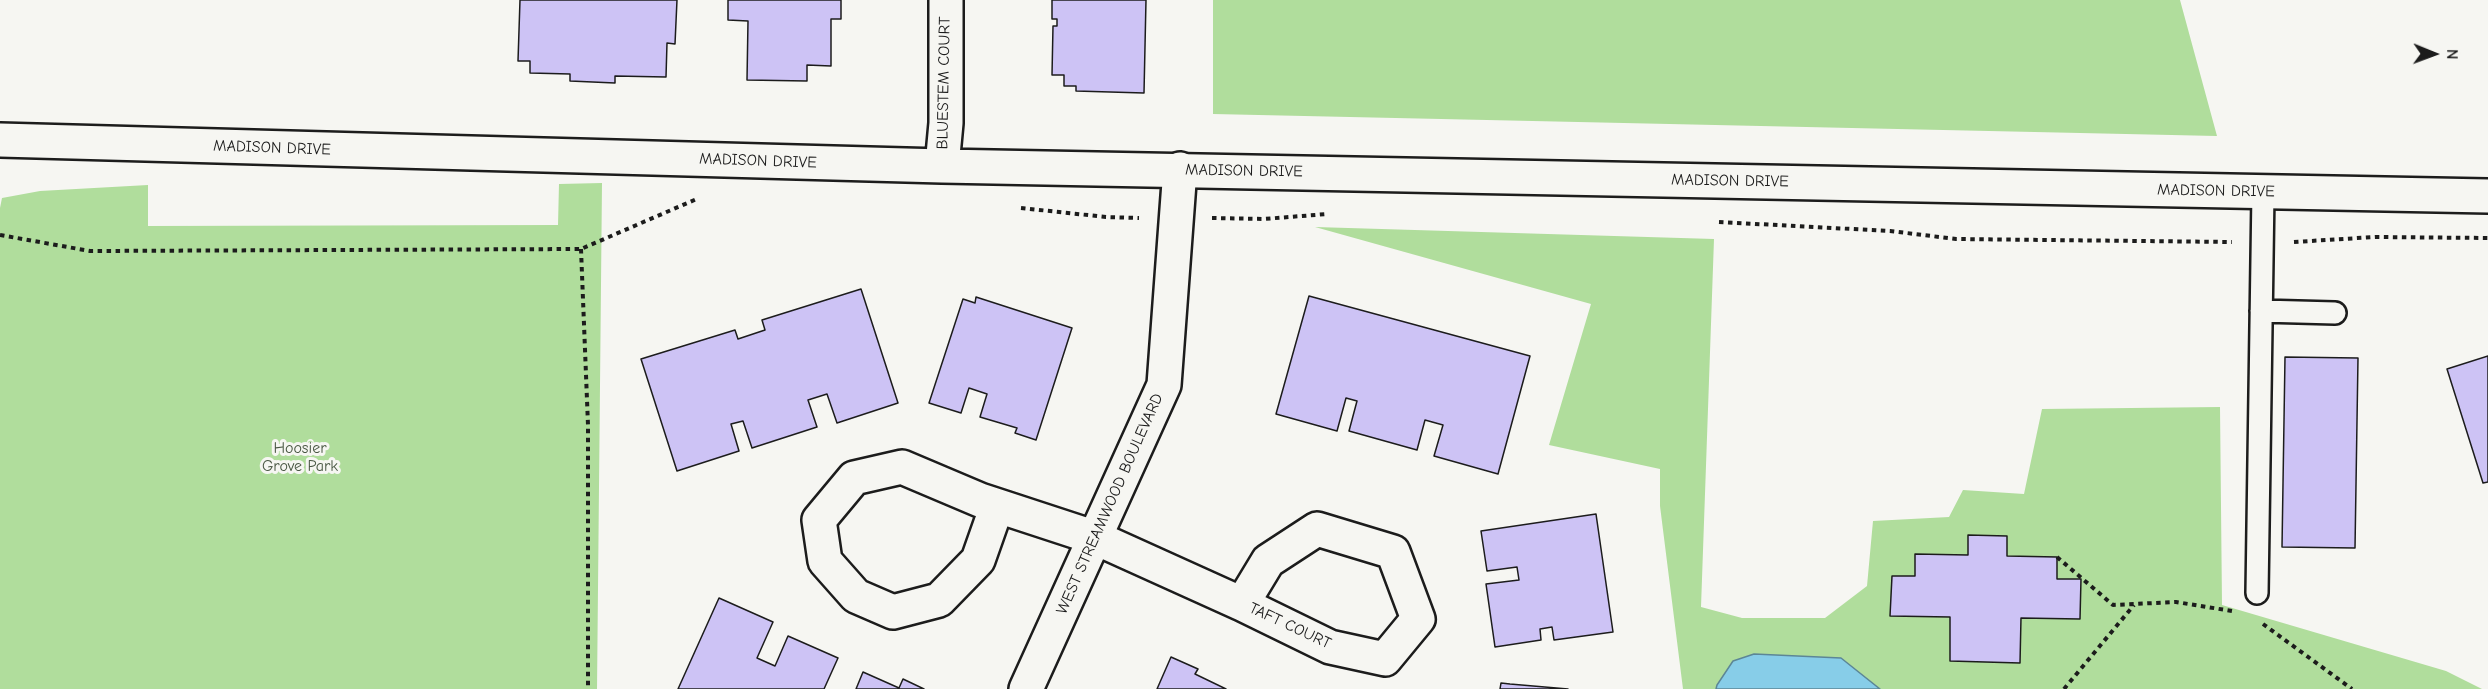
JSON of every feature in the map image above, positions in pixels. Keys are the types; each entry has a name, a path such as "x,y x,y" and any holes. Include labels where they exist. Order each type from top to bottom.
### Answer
{"street":[{"name":"BLUESTEM COURT","path":"942,166 946,123 946,0"},
{"name":"MADISON DRIVE","path":"0,140 942,166 2488,196"},
{"name":"WEST STREAMWOOD BOULEVARD","path":"1026,689 1164,385 1180,169"},
{"path":"902,467 997,506 978,560 939,600 893,612 856,596 825,561 819,520 854,478 902,467"},
{"name":"TAFT COURT","path":"997,506 1096,538 1242,604 1330,647 1385,659 1418,619 1393,552 1317,529 1268,561 1242,604"}],"lane":[{"path":"2257,593 2263,192"},
{"path":"2261,311 2335,313"}],"path":[{"path":"0,235 90,251 581,249 704,196"},
{"path":"1016,207 1106,217 1264,219 1334,213"},
{"path":"1710,221 1890,231 1956,239 2317,243 2375,237 2488,238"},
{"path":"581,249 588,425 588,689"},
{"path":"2057,557 2112,605 2176,602 2238,612"},
{"path":"2064,689 2134,604"},
{"path":"2257,620 2352,689"}],"green space":[{"path":"1213,0 2180,0 2217,136 1213,114"},
{"name":"Hoosier Grove Park","path":"602,183 597,689 0,689 0,208 2,198 40,191 148,185 148,226 558,225 559,184"},
{"path":"1315,227 1714,239 1701,607 1742,618 1825,618 1867,586 1873,521 1949,517 1963,490 2024,494 2042,409 2220,407 2222,605 2446,671 2482,689 1683,689 1660,506 1660,469 1549,445 1591,304"}],"water":[{"path":"1754,654 1841,658 1880,689 1716,689 1733,661"}],"building":[{"path":"520,0 677,0 675,44 667,43 666,77 615,76 615,83 570,81 570,74 530,73 530,61 518,61"},
{"path":"728,0 841,0 841,19 831,19 831,66 807,65 807,81 747,80 748,21 728,20"},
{"path":"1052,0 1146,0 1144,93 1076,91 1076,86 1064,86 1064,75 1052,75 1053,26 1057,26 1057,19 1052,19"},
{"path":"861,289 898,403 837,423 827,394 808,400 817,427 752,448 743,421 731,424 739,451 677,471 641,359 735,330 738,339 765,330 762,320"},
{"path":"1309,296 1530,356 1498,474 1434,456 1443,425 1425,420 1417,450 1349,431 1357,401 1346,398 1337,431 1276,414"},
{"path":"976,297 1072,328 1036,440 1015,433 1017,428 980,417 987,394 969,388 961,413 929,403 963,299 975,303"},
{"path":"2488,356 2488,482 2483,483 2447,369"},
{"path":"2285,357 2358,358 2355,548 2282,547"},
{"path":"1596,514 1613,632 1554,640 1552,627 1540,629 1541,640 1495,647 1486,584 1519,580 1517,567 1487,571 1481,531"},
{"path":"1968,535 2007,536 2007,556 2057,557 2057,579 2081,579 2080,619 2021,618 2020,663 1950,661 1950,617 1890,616 1892,576 1915,576 1915,554 1968,555"},
{"path":"719,598 773,622 757,658 775,666 788,636 838,658 824,689 678,689"},
{"path":"1171,657 1198,669 1195,674 1226,689 1157,689"},
{"path":"863,672 899,688 903,679 924,689 856,689"},
{"path":"1501,683 1510,684 1568,689 1500,689"}]}
